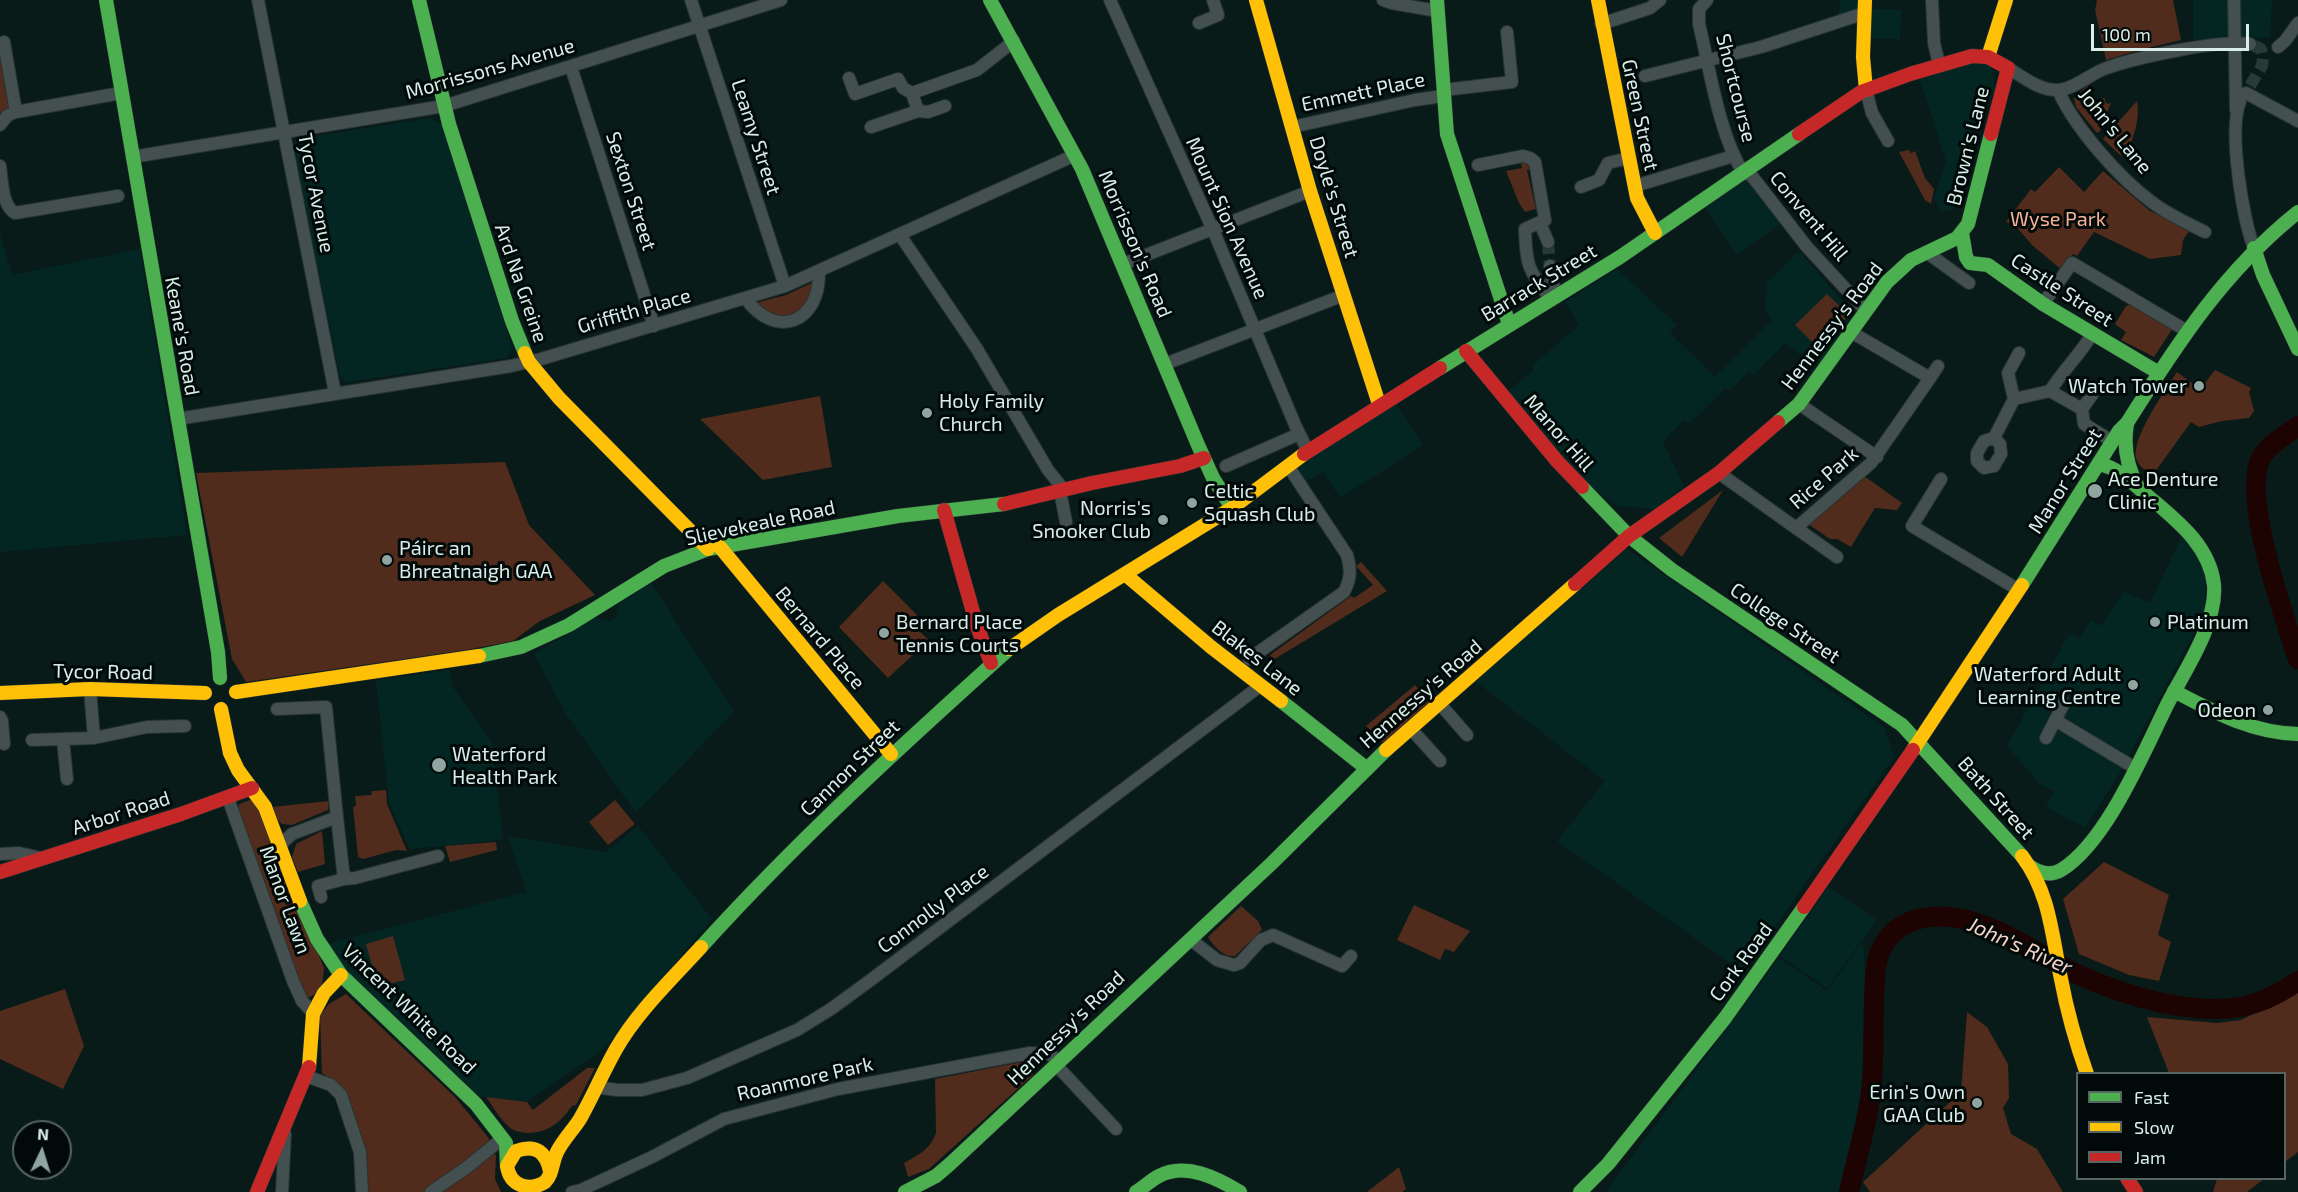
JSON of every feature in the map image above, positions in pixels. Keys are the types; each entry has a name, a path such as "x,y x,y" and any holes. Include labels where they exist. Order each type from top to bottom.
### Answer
{"street":[{"name":"Keane's Road","path":"106,0 218,652 220,678"},
{"name":"Tycor Avenue","path":"258,0 335,393"},
{"name":"Ard Na Greine","path":"419,0 444,106 509,312 529,362 559,398 714,548"},
{"name":"Leamy Street","path":"691,0 785,286"},
{"name":"Morrissons Avenue","path":"132,157 284,134 444,106 781,0"},
{"name":"Morrisson's Road","path":"990,0 1076,155 1204,458 1213,478 1232,508"},
{"name":"Mount Sion Avenue","path":"1110,0 1213,230 1308,451"},
{"path":"1199,23 1218,15 1213,0"},
{"name":"Doyle's Street","path":"1256,0 1310,191 1379,404"},
{"path":"1383,0 1392,3 1437,5 1448,137 1509,324"},
{"name":"Green Street","path":"1598,0 1635,186 1641,208 1655,233"},
{"path":"1601,24 1650,8 1660,0"},
{"path":"1932,0 1934,44 1939,64"},
{"path":"2006,0 1988,57 2036,84 2058,90 2066,89 2115,65 2167,53 2234,42 2250,44"},
{"path":"2234,0 2235,106 2241,103 2298,121"},
{"name":"Shortcourse","path":"1703,4 1698,19 1725,135 1733,156 1746,173"},
{"path":"1645,76 1790,38 1865,6 1863,57 1866,90 1872,113 1888,141"},
{"path":"2278,46 2285,41 2298,23"},
{"name":"Emmett Place","path":"1292,127 1443,93 1512,82 1507,32"},
{"path":"4,42 16,112"},
{"path":"912,93 977,70 1014,42"},
{"name":"Barrack Street","path":"1232,508 1308,451 1379,404 1655,233 1866,90 1939,64 1972,56 1988,57"},
{"name":"Sexton Street","path":"572,67 654,326"},
{"name":"Brown's Lane","path":"1962,233 1968,224 1986,160 2008,68"},
{"path":"849,78 855,94 898,79 903,88 912,93 918,111"},
{"name":"John's Lane","path":"2058,90 2078,123 2129,183 2160,208 2205,232"},
{"path":"0,124 8,115 16,112 121,93"},
{"path":"2241,103 2241,199 2263,275 2298,350"},
{"path":"871,128 918,111 928,112 945,106"},
{"name":"Griffith Place","path":"177,419 529,362 746,299 819,272 1076,155"},
{"path":"1478,165 1523,156 1535,162 1545,220 1525,229 1528,268 1555,297"},
{"path":"1635,186 1733,156"},
{"path":"1581,187 1599,180 1608,163 1629,158"},
{"path":"0,166 7,204 15,213 118,196"},
{"name":"Convent Hill","path":"1746,173 1807,248 1866,311"},
{"path":"1123,264 1310,191"},
{"name":"Manor Street","path":"1919,742 2019,590 2112,441 2127,423 2187,331 2254,248 2298,212"},
{"path":"1540,223 1548,242"},
{"name":"Hennessy's Road","path":"905,1192 933,1186 950,1164 1272,863 1366,768 1629,536 1719,472 1799,404 1887,282 1900,269 1926,252 1953,240 1962,233"},
{"name":"Castle Street","path":"1962,233 1966,239 1967,261 1988,265 2043,304 2159,374"},
{"path":"900,235 968,335 1062,490 1066,522"},
{"path":"1926,252 1969,283"},
{"path":"2043,304 2072,263 2187,331"},
{"path":"1550,266 1555,297"},
{"path":"746,299 765,317 780,321 795,319 805,315 815,302 819,286 819,272"},
{"path":"1165,364 1344,296"},
{"path":"1851,332 1930,378"},
{"path":"2050,391 2065,368 2079,355 2092,334"},
{"name":"Manor Hill","path":"1466,351 1551,454 1629,536"},
{"path":"1994,438 2014,399 2008,373 2019,353"},
{"name":"Rice Park","path":"1796,528 1877,457 1938,366"},
{"path":"2014,399 2050,391 2082,409"},
{"path":"2092,395 2082,409 2085,424 2112,441"},
{"name":"Rice Park","path":"1799,404 1877,457"},
{"path":"2127,423 2124,449 2131,474 2142,493"},
{"path":"1226,466 1299,434"},
{"name":"Slievekeale Road","path":"236,692 472,658 521,647 569,625 664,566 714,548 898,516 1002,505 1062,490 1180,466 1204,458"},
{"path":"2048,914 2050,893 2064,868 2097,831 2135,768 2207,623 2214,595 2209,564 2195,538 2107,465 2099,464"},
{"path":"1249,659 1344,592 1349,582 1350,567 1347,555 1288,466"},
{"name":"Rice Park","path":"1719,472 1837,556"},
{"path":"1941,479 1912,526 2019,590"},
{"name":"Cannon Street","path":"550,1171 557,1152 627,1031 658,993 761,882 891,754 991,663 1044,625 1232,508"},
{"path":"944,510 976,626 991,663"},
{"name":"College Street","path":"1629,536 1672,570 1894,720 1919,742"},
{"name":"Bernard Place","path":"714,548 891,754"},
{"name":"Blakes Lane","path":"1126,575 1175,618 1366,768"},
{"path":"220,678 232,684 236,692 231,705 221,709 208,703 205,693 208,684 220,678"},
{"name":"Connolly Place","path":"596,1087 634,1091 671,1084 771,1042 815,1020 882,972 1260,686"},
{"path":"90,689 94,738"},
{"name":"Tycor Road","path":"0,693 90,689 205,693"},
{"path":"2174,692 2245,726 2273,734 2298,734"},
{"path":"2046,738 2064,703"},
{"path":"1440,704 1467,735"},
{"path":"277,709 326,707 344,879"},
{"name":"Vincent White Road","path":"221,709 234,760 241,775 264,804 317,940 328,959 341,975 462,1089 503,1138"},
{"path":"0,717 3,721 4,744"},
{"path":"2055,720 2135,768"},
{"path":"32,740 94,738 147,727 185,726"},
{"path":"1411,729 1440,761"},
{"path":"63,740 67,779"},
{"name":"Bath Street","path":"1919,742 2031,867 2040,884 2073,1030 2086,1072"},
{"name":"Cork Road","path":"1580,1192 1608,1164 1725,1018 1919,742"},
{"name":"Arbor Road","path":"0,872 228,798 252,788"},
{"name":"Manor Lawn","path":"228,798 293,981 302,1001 312,1012"},
{"path":"278,839 337,817"},
{"path":"0,854 19,853 42,858"},
{"path":"318,886 438,856"},
{"path":"2031,867 2040,873 2049,874 2064,868"},
{"path":"1190,939 1217,960 1234,965 1240,963 1266,936 1279,936 1342,966 1351,956"},
{"path":"257,1192 306,1076 312,1053 310,1025 312,1012 324,993 341,975"},
{"name":"Roanmore Park","path":"572,1192 652,1157 724,1119 838,1089 1030,1053 1048,1054 1058,1063"},
{"path":"1058,1063 1116,1129"},
{"path":"306,1076 331,1085 341,1095 360,1152 362,1192"},
{"path":"282,1192 285,1124"},
{"path":"507,1166 513,1154 528,1148 553,1144 570,1133"},
{"path":"503,1138 510,1144 541,1151 547,1158 550,1171 539,1189 517,1188 509,1178 508,1150 503,1138"},
{"path":"431,1192 466,1168 503,1138"},
{"path":"1592,1192 1608,1164"},
{"path":"1136,1192 1158,1176 1178,1171 1208,1177 1240,1192"}],"shaded area":[{"path":"1840,0 1860,0 1860,8 1901,10 1900,39 1866,38 1867,14 1839,15"},
{"path":"2193,0 2272,0 2270,37 2193,40"},
{"path":"1991,62 1996,95 1978,94 1975,120 1969,141 1971,142 1953,210 1941,212 1934,198 1946,161 1920,80 1968,63"},
{"path":"430,118 441,123 512,347 508,358 347,382 340,377 294,150 302,138"},
{"path":"1748,177 1781,224 1739,253 1735,252 1705,207"},
{"path":"0,234 12,275 140,249 187,535 0,552"},
{"path":"1799,251 1850,310 1850,319 1819,365 1785,343 1753,376 1749,371 1729,391 1725,388 1689,424 1684,420 1663,442 1684,486 1656,509 1618,506 1592,487 1505,393 1534,370 1532,366 1579,325 1565,302 1617,269 1677,325 1670,333 1715,377 1772,320 1765,309 1767,283"},
{"path":"1396,404 1423,445 1340,498 1323,472 1304,483 1294,467"},
{"path":"2183,534 2206,570 2205,612 2122,769 2085,828 2046,807 2054,791 2041,785 2007,746 2069,634 2079,638 2091,620 2100,626 2124,592 2150,603"},
{"path":"1627,549 1885,728 1894,757 1743,972 1557,841 1605,781 1475,681"},
{"path":"651,583 734,712 636,813 566,714 534,654 595,617 609,621 617,616 618,605"},
{"name":"Waterford Health Park","path":"450,670 452,686 492,742 503,840 410,849 389,804 376,680"},
{"path":"638,826 712,919 603,1049 527,1102 479,1096 340,964 327,944 526,892 508,836 606,852"},
{"path":"1828,887 1877,920 1827,988 1780,956"},
{"path":"1863,941 1866,987 1862,1091 1842,1192 1606,1192 1779,958 1827,991"}],"green space":[{"path":"2097,0 2173,0 2181,40 2106,60 2095,10"},
{"path":"0,55 9,108 0,117"},
{"path":"2088,85 2095,101 2104,98 2107,104 2111,103 2100,131 2097,133 2076,107 2074,98"},
{"path":"2137,101 2138,113 2135,130 2130,146 2126,145 2121,156 2103,139"},
{"path":"1909,150 1911,153 1915,151 1925,178 1934,189 1931,204 1925,200 1899,152"},
{"path":"1520,160 1529,164 1531,169 1527,170 1536,209 1525,212 1506,171 1522,168"},
{"name":"Wyse Park","path":"2059,167 2084,192 2103,171 2150,211 2190,230 2183,240 2181,255 2150,259 2094,232 2077,256 2073,254 2062,270 2032,245 2014,224 2006,222 2031,189 2035,192"},
{"path":"816,281 807,307 791,315 775,315 755,303 786,295"},
{"path":"1827,294 1849,315 1817,347 1795,325"},
{"path":"2132,304 2173,328 2154,357 2121,340 2126,332 2115,324 2126,306"},
{"path":"2215,370 2251,388 2249,392 2254,411 2249,418 2222,421 2199,427 2191,422 2152,476 2137,461 2136,449 2144,426 2158,401 2177,372 2192,383 2194,391 2198,393 2206,389 2205,383"},
{"path":"820,396 832,467 763,480 700,419"},
{"name":"Páirc an Bhreatnaigh GAA","path":"505,462 529,525 595,595 540,621 513,641 246,682 232,659 196,473"},
{"path":"1864,476 1902,503 1897,510 1875,508 1851,547 1837,539 1830,539 1808,524"},
{"path":"1723,490 1682,557 1659,538"},
{"path":"1361,562 1387,591 1273,660 1270,655 1351,596 1354,598 1373,585 1356,566"},
{"name":"Bernard Place Tennis Courts","path":"883,581 917,615 910,623 929,640 888,678 839,627"},
{"path":"1415,685 1429,702 1383,743 1366,726"},
{"path":"386,790 387,804 407,851 396,850 363,859 358,857 353,807 356,806 355,796 371,795 372,791"},
{"path":"253,799 272,838 324,968 319,990 307,998 301,993 238,810 239,804"},
{"path":"615,800 635,824 608,845 589,822"},
{"path":"329,801 328,810 292,825 282,824 272,807"},
{"path":"322,831 325,864 298,872 292,857 296,844"},
{"path":"496,842 497,850 450,862 445,846"},
{"path":"2104,862 2169,895 2158,935 2171,942 2159,981 2129,975 2079,954 2063,899"},
{"path":"1414,905 1470,931 1454,952 1445,949 1440,960 1397,940"},
{"path":"1241,906 1258,921 1262,930 1235,956 1231,956 1216,948 1208,937"},
{"path":"393,936 405,980 378,987 366,944"},
{"path":"65,989 84,1046 63,1089 0,1059 0,1011"},
{"path":"2298,992 2298,1152 2286,1161 2286,1072 2169,1072 2147,1017 2217,1023 2241,1020"},
{"path":"346,994 455,1097 488,1137 496,1156 495,1179 501,1192 367,1192 364,1148 344,1089 322,1073 320,1015 329,1004"},
{"name":"Erin's Own GAA Club","path":"1967,1012 1987,1027 2008,1064 2009,1098 2003,1108 2011,1134 2037,1149 2063,1192 1870,1192 1863,1182 1961,1092"},
{"path":"1027,1061 1033,1065 1033,1075 929,1169 908,1177 904,1163 927,1148 936,1133 935,1079"},
{"path":"587,1068 595,1068 576,1105 572,1106 553,1126 541,1131 526,1133 511,1128 486,1097 527,1102 533,1110"},
{"path":"1399,1167 1406,1189 1402,1192 1367,1192"},
{"path":"2216,1180 2263,1180 2247,1192 2213,1192"}],"waterway":[{"name":"John's River","path":"2298,426 2277,441 2263,455 2256,479 2257,502 2267,559 2298,659"},
{"name":"John's River","path":"1849,1192 1866,1123 1872,1081 1877,962 1888,939 1907,923 1918,919 1942,917 1981,924 2092,981 2134,996 2180,1006 2203,1009 2245,1006 2273,996 2298,981"}],"tunnel":[{"path":"2241,101 2262,66 2261,49 2250,44"},
{"path":"1548,242 1550,266"}],"traffic: fast":[{"path":"106,0 218,652 220,678"},
{"path":"419,0 449,124 512,321 525,353"},
{"path":"990,0 1082,169 1198,445 1213,478 1232,508"},
{"path":"1437,0 1447,134 1509,324"},
{"path":"1440,368 1620,257 1799,134"},
{"path":"1778,422 1799,404 1887,282 1911,260 1957,238 1968,224 1991,134"},
{"path":"2022,585 2119,431 2127,423 2184,337 2247,259 2298,212"},
{"path":"1962,233 1966,257 1970,263 1988,265 2043,304 2159,373"},
{"path":"2254,248 2263,275 2298,349"},
{"path":"2127,424 2125,441 2127,457 2138,487"},
{"path":"2031,867 2046,873 2061,870 2078,857 2109,818 2136,770 2198,646 2214,600 2214,585 2207,560 2193,538 2175,519 2129,480 2115,470 2099,464"},
{"path":"1582,487 1629,536 1672,570 1902,725 2022,856"},
{"path":"479,656 521,647 569,625 664,566 708,549 898,516 1004,504"},
{"path":"701,947 812,831 1009,649"},
{"path":"2174,691 2234,720 2265,730 2298,734"},
{"path":"1281,701 1366,768"},
{"path":"905,1192 936,1176 950,1164 1272,863 1386,750"},
{"path":"300,901 317,939 341,975 476,1104 506,1143 507,1166"},
{"path":"1580,1192 1608,1164 1725,1018 1804,907"},
{"path":"1136,1192 1159,1176 1180,1171 1190,1171 1211,1177 1240,1192"}],"traffic: slow":[{"path":"1256,0 1310,191 1379,404"},
{"path":"1598,0 1637,198 1655,233"},
{"path":"1865,0 1863,57 1866,90"},
{"path":"1988,57 2006,0"},
{"path":"525,353 529,362 559,398 708,549"},
{"path":"1009,649 1058,615 1232,508 1304,454"},
{"path":"720,547 891,754"},
{"path":"1126,575 1211,647 1281,701"},
{"path":"1386,750 1575,584"},
{"path":"1913,750 2022,585"},
{"path":"236,692 479,656"},
{"path":"0,693 90,689 205,693"},
{"path":"221,709 230,753 238,770 265,807 300,901"},
{"path":"2022,856 2039,885 2049,915 2063,991 2086,1072"},
{"path":"550,1171 543,1154 529,1148 516,1151 507,1166 512,1178 521,1185 533,1187 545,1182 550,1175 557,1152 580,1119 624,1035 701,947"},
{"path":"309,1067 313,1014 324,993 341,975"}],"traffic: jam":[{"path":"1799,134 1861,92 1910,74 1972,56 1988,57 2008,68 1991,134"},
{"path":"1466,351 1557,461 1582,487"},
{"path":"1304,454 1440,368"},
{"path":"1575,584 1629,536 1719,473 1778,422"},
{"path":"1004,504 1092,483 1180,466 1204,458"},
{"path":"944,510 977,626 991,663"},
{"path":"1804,907 1913,750"},
{"path":"0,872 181,814 252,788"},
{"path":"257,1192 309,1067"},
{"path":"2128,1180 2136,1192"}],"place":[{"name":"Watch Tower","path":"2199,386"},
{"name":"Holy Family Church","path":"927,413"},
{"name":"Ace Denture Clinic","path":"2095,491"},
{"name":"Celtic Squash Club","path":"1192,503"},
{"name":"Norris's Snooker Club","path":"1163,520"},
{"name":"Páirc an Bhreatnaigh GAA","path":"387,560"},
{"name":"Platinum","path":"2155,622"},
{"name":"Bernard Place Tennis Courts","path":"884,633"},
{"name":"Waterford Adult Learning Centre","path":"2133,685"},
{"name":"Odeon","path":"2268,710"},
{"name":"Waterford Health Park","path":"439,765"},
{"name":"Erin's Own GAA Club","path":"1977,1103"}]}
